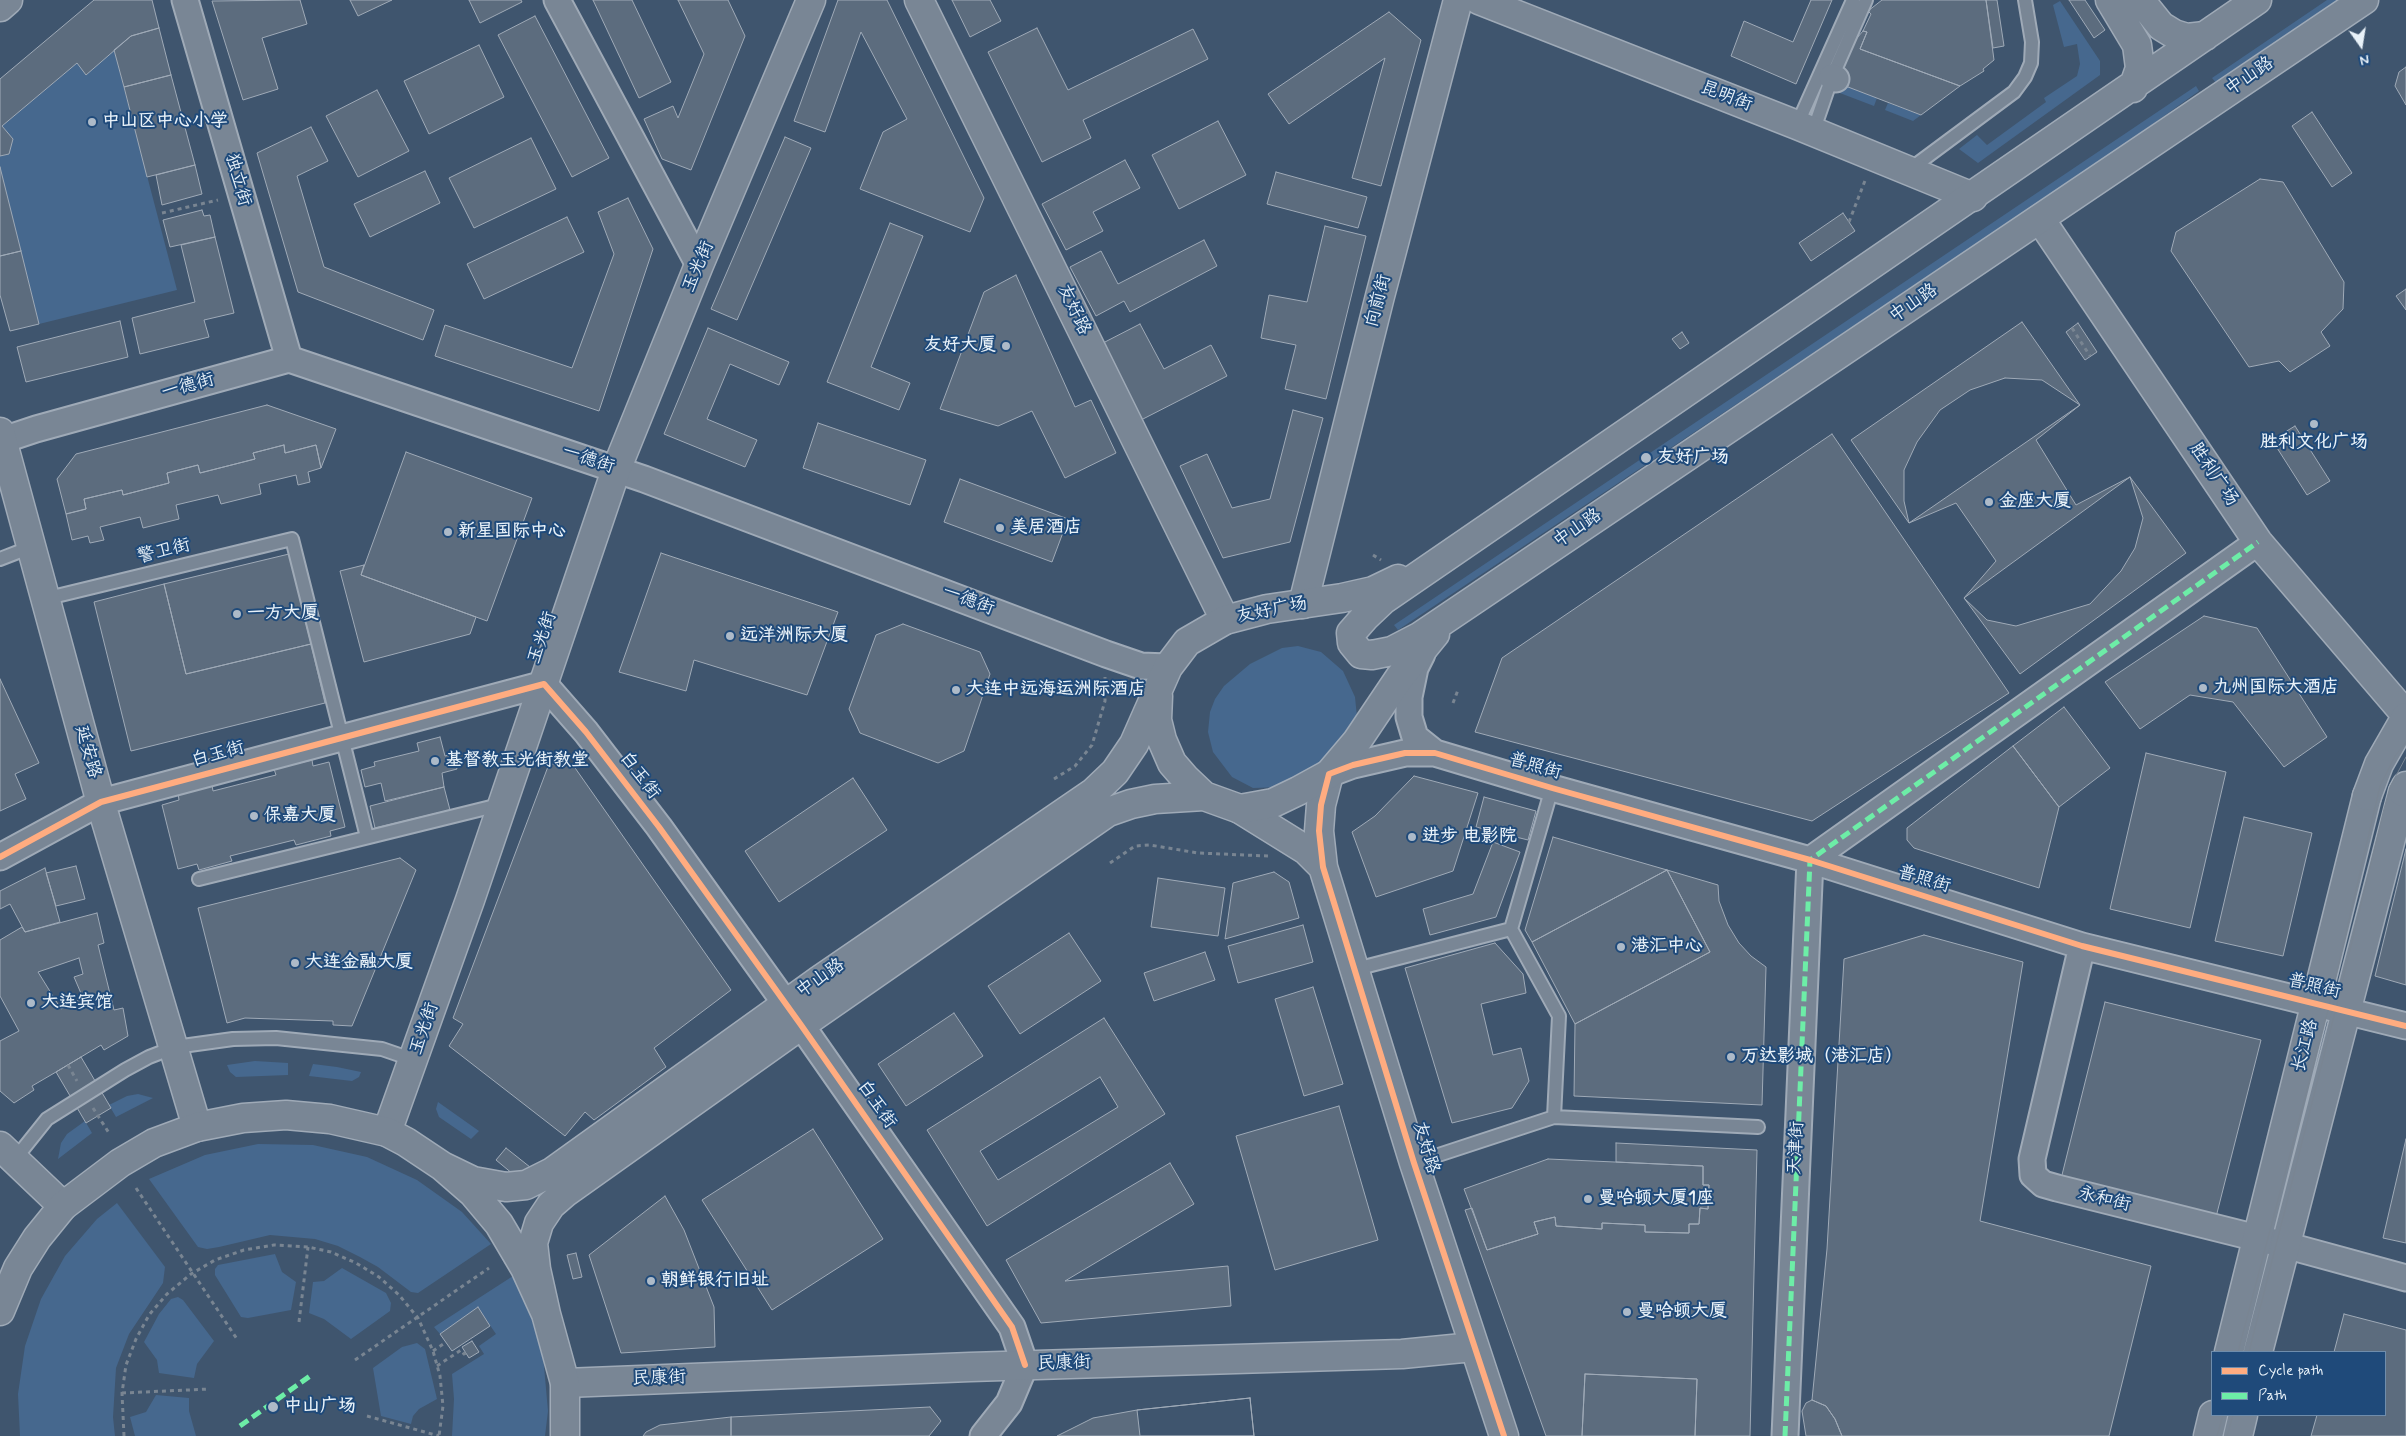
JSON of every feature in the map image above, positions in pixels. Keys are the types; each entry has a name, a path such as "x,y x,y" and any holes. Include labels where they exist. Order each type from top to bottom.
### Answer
{"main road":[{"path":"0,7 8,0"},
{"name":"玉光街","path":"387,1132 503,804 616,470 811,0"},
{"name":"友好路","path":"920,0 1226,620"},
{"name":"向前街","path":"1303,604 1458,0"},
{"name":"昆明街","path":"1479,0 1805,128 1972,197"},
{"path":"2110,0 2137,45 2140,68 2132,88"},
{"path":"2140,0 2161,26 2174,34 2188,38 2204,36"},
{"path":"1463,606 1418,637 1392,651 1372,655 1361,654 1352,644 1351,633 1383,600 2132,88 2257,0"},
{"name":"中山路","path":"1463,606 2364,0"},
{"name":"胜利广场","path":"2040,219 2258,542 2406,716"},
{"name":"延安路","path":"1,438 101,802 175,1047 197,1127"},
{"name":"友好广场","path":"1101,802 1115,772 1134,744 1163,679 1187,642 1226,620 1267,609 1342,598 1373,591 1446,556"},
{"path":"1240,809 1273,803 1298,792 1329,774 1357,741 1430,638 1463,606"},
{"path":"1163,679 1157,720 1168,756 1185,778 1204,796"},
{"name":"长江路","path":"2229,1351 2367,796 2379,764 2406,716"},
{"name":"友好路","path":"1329,774 1321,805 1315,859 1356,969 1414,1163 1473,1347 1504,1436"},
{"name":"长江路","path":"2258,1351 2405,789"},
{"path":"1101,802 1131,804 1155,799 1204,796 1240,809 1315,859"},
{"name":"中山路","path":"559,1182 794,1014 1101,802"},
{"path":"0,1311 18,1268 63,1206 120,1163 154,1143 197,1127 243,1118 286,1115 330,1119 387,1132 442,1166 473,1182 506,1187 559,1182 551,1205 543,1217 533,1243 536,1269 546,1314 565,1383 566,1436"},
{"path":"8,1153 63,1206"},
{"path":"442,1166 473,1193 499,1224 525,1268 546,1314"},
{"name":"民康街","path":"565,1383 1025,1365 1402,1354 1473,1347"},
{"path":"2208,1436 2213,1416"},
{"path":"2238,1436 2243,1416"}],"street":[{"name":"独立街","path":"185,0 289,359"},
{"path":"558,0 700,264"},
{"name":"一德街","path":"1,438 289,359 616,470 1141,666 1163,679"},
{"path":"1810,860 2258,542"},
{"path":"1430,638 1415,668 1409,697 1409,717 1415,737 1436,754"},
{"name":"白玉街","path":"0,857 101,802 544,684 586,732 659,827 794,1014 1012,1326 1025,1365"},
{"path":"1329,774 1353,765 1405,753 1436,754"},
{"name":"普照街","path":"1436,754 1810,860 2082,946 2406,1026"},
{"name":"天津街","path":"1784,1436 1810,860"},
{"name":"永和街","path":"2082,946 2032,1159 2033,1175 2043,1184 2056,1188 2285,1245 2406,1278"},
{"path":"983,1436 1008,1404 1025,1365"}],"lane":[{"path":"1805,128 1853,0"},
{"path":"1805,128 1834,78 1866,0"},
{"path":"1909,170 2014,92 2025,78 2031,63 2032,42 2025,0"},
{"name":"警卫街","path":"44,599 292,539 342,737"},
{"path":"0,559 31,547"},
{"path":"342,737 367,837"},
{"path":"1552,788 1511,928 1559,1016 1554,1117"},
{"path":"199,879 503,804"},
{"path":"1356,969 1511,928"},
{"path":"8,1153 47,1119 125,1070 149,1057 175,1047 233,1039 276,1038 382,1049 414,1060"},
{"path":"1414,1163 1554,1117 1758,1127"}],"path":[{"path":"1849,222 1867,176"},
{"path":"162,213 218,200"},
{"path":"2072,328 2090,356"},
{"path":"1054,779 1075,766 1092,745 1105,701 1106,654"},
{"path":"1453,703 1458,690"},
{"path":"1110,863 1134,846 1150,845 1198,853 1315,859"},
{"path":"68,1065 81,1088"},
{"path":"96,1113 109,1132"},
{"path":"136,1188 237,1339"},
{"path":"124,1436 122,1393 136,1339 149,1315 167,1294 192,1274 215,1260 244,1250 274,1245 308,1247 331,1252 356,1263 379,1277 399,1295 418,1318 433,1351 437,1366 442,1406 439,1436 367,1416"},
{"path":"299,1322 308,1247"},
{"path":"355,1360 489,1268"},
{"path":"433,1351 446,1342"},
{"path":"437,1366 461,1350 464,1354 466,1353"},
{"path":"122,1393 209,1389"}],"shaded area":[{"path":"2327,0 2341,0 2217,84 2212,78"},
{"path":"2060,1 2100,61 2100,75 1978,163 1959,149 1977,135 1987,145 2046,102 2044,98 2077,76 2080,64 2077,44 2064,47 2053,5"},
{"name":"中山区中心小学","path":"114,50 177,290 39,324 0,167 0,156 9,154 13,139 2,126 77,63"},
{"path":"1835,82 1877,98 1874,106 1832,90"},
{"path":"2196,86 2199,91 2108,156 1398,630 1394,625"},
{"path":"1888,103 1921,115 1913,121 1885,110"},
{"path":"1298,646 1321,652 1343,671 1355,697 1357,717 1352,730 1331,758 1283,787 1253,788 1232,777 1213,752 1208,732 1210,712 1215,699 1224,686 1250,664 1282,648"},
{"path":"255,1061 288,1063 288,1075 236,1077 230,1072 227,1065"},
{"path":"313,1064 361,1072 359,1077 352,1081 309,1076"},
{"path":"138,1094 153,1098 116,1117 109,1105 127,1096"},
{"path":"438,1102 479,1131 471,1139 439,1117 436,1109"},
{"path":"85,1121 92,1133 58,1159 61,1143 67,1134"},
{"path":"258,1144 313,1145 367,1157 417,1180 462,1212 491,1244 418,1293 411,1292 378,1267 360,1257 338,1246 315,1239 270,1235 207,1249 198,1247 149,1179 205,1155"},
{"path":"117,1203 165,1267 163,1283 129,1334 116,1368 113,1417 115,1436 20,1436 18,1394 25,1346 41,1299 65,1256 97,1219"},
{"path":"275,1254 282,1272 296,1282 291,1310 248,1318 241,1317 215,1275 215,1269 218,1265"},
{"path":"342,1268 386,1293 391,1303 390,1311 351,1339 324,1319 309,1313 313,1282 324,1281"},
{"path":"513,1276 527,1304 543,1355 548,1411 545,1436 452,1436 454,1399 452,1374 484,1354 479,1346 496,1334 478,1308 440,1334 434,1327"},
{"path":"178,1297 183,1300 214,1341 197,1364 194,1378 159,1373 157,1360 144,1342 159,1314 171,1299"},
{"path":"417,1343 425,1349 437,1399 419,1409 413,1416 411,1424 381,1416 373,1368 402,1347"},
{"path":"156,1395 189,1398 189,1411 196,1436 135,1436 130,1417 146,1412"}],"building":[{"path":"94,0 152,0 159,28 131,36 86,75 77,63 2,126 13,139 9,154 0,156 0,79"},
{"path":"300,0 307,24 262,38 278,89 243,100 212,1"},
{"path":"350,0 392,0 358,16"},
{"path":"469,0 521,0 522,2 480,23"},
{"path":"593,0 632,0 671,82 639,98"},
{"path":"678,0 728,0 745,36 691,170 662,159 644,119 673,106 678,118 704,54"},
{"path":"838,0 887,0 984,198 970,232 860,189 883,132 907,119 861,32 825,132 794,121"},
{"path":"952,0 990,0 1001,21 970,37"},
{"path":"1811,0 1832,0 1796,84 1731,56 1744,21 1793,42"},
{"path":"1882,0 1986,0 1994,60 1983,69 1984,71 1960,86 1860,49 1867,32 1863,31 1871,14 1868,11"},
{"path":"1986,0 1997,0 2004,46 1993,48"},
{"path":"2069,0 2085,0 2105,30 2094,38"},
{"path":"1389,12 1421,40 1381,186 1352,178 1385,58 1289,124 1268,94"},
{"path":"535,16 609,158 572,177 498,35"},
{"path":"159,28 171,75 124,87 114,50 131,36"},
{"path":"1037,28 1068,90 1193,29 1208,59 1083,120 1091,138 1042,162 988,52"},
{"path":"1863,31 1867,32 1860,49 1960,86 1921,115 1835,82 1851,45"},
{"path":"479,45 504,97 429,134 404,81"},
{"path":"2406,67 2406,105 2395,86 2399,72"},
{"path":"171,75 195,165 147,177 124,87"},
{"path":"377,90 409,151 358,177 326,116"},
{"path":"2312,112 2352,173 2332,187 2292,126"},
{"path":"1218,121 1246,175 1179,209 1152,155"},
{"path":"311,127 328,161 297,176 324,267 434,310 423,340 298,292 257,153"},
{"path":"785,137 811,148 737,320 711,309"},
{"path":"531,138 556,189 474,228 449,178"},
{"path":"1125,160 1140,188 1093,212 1103,231 1066,250 1042,204"},
{"path":"195,165 202,194 162,205 156,175"},
{"path":"0,167 21,251 0,256"},
{"path":"425,171 440,203 370,237 354,204"},
{"path":"1276,172 1367,197 1358,228 1267,204"},
{"path":"2260,179 2283,182 2344,282 2343,309 2321,332 2330,346 2290,372 2279,361 2249,367 2171,251 2176,232"},
{"path":"628,198 653,249 599,411 435,356 445,325 572,368 614,254 598,212"},
{"path":"202,210 204,216 210,215 215,237 170,247 163,220"},
{"path":"1843,213 1855,231 1811,261 1799,243"},
{"path":"567,217 584,252 484,299 467,264"},
{"path":"890,223 923,236 871,367 910,383 899,410 827,382"},
{"path":"1325,226 1366,236 1326,399 1285,389 1296,345 1261,338 1269,295 1307,302"},
{"path":"215,237 234,313 204,320 209,337 140,354 132,318 195,302 181,245"},
{"path":"1204,240 1217,266 1130,312 1124,301 1096,316 1070,267 1101,251 1118,284"},
{"path":"21,251 39,324 10,331 0,295 0,256"},
{"name":"友好大厦","path":"1016,275 1075,407 1091,400 1116,453 1065,478 1032,411 998,426 940,409 984,292"},
{"path":"2406,289 2406,310 2396,296"},
{"path":"120,321 128,357 26,382 17,347"},
{"path":"2022,322 2080,405 1909,523 1851,440"},
{"path":"2078,323 2097,352 2085,360 2066,332"},
{"path":"1140,324 1164,369 1211,345 1227,376 1141,420 1101,344"},
{"path":"708,328 789,362 779,385 730,364 707,419 757,440 745,467 664,434"},
{"path":"1682,332 1689,343 1680,349 1672,339"},
{"name":"金座大厦","path":"2005,378 2042,380 2080,405 2036,440 2076,505 2130,477 2143,518 2135,548 2121,571 2090,604 2016,626 1987,620 1964,598 1996,561 1956,503 1909,523 1904,501 1904,470 1917,442 1940,410 1970,390"},
{"path":"267,405 336,429 321,468 316,445 285,453 284,445 253,453 255,459 200,473 198,465 167,473 169,483 123,495 122,490 84,499 86,509 66,514 57,479 76,454"},
{"path":"1293,410 1323,418 1290,542 1223,558 1180,466 1207,454 1232,508 1270,499"},
{"path":"818,423 926,460 910,505 803,468"},
{"path":"2295,426 2330,481 2307,495 2272,440"},
{"path":"1832,434 2009,693 1812,821 1475,732 1502,658"},
{"path":"284,445 285,453 316,445 321,468 308,472 310,482 298,485 296,475 259,484 261,494 221,504 218,495 176,505 179,519 143,528 140,517 100,527 104,540 90,543 88,536 72,540 66,514 86,509 84,499 122,490 123,495 169,483 167,473 198,465 200,473 255,459 253,453"},
{"name":"新星国际中心","path":"406,452 532,498 487,621 361,575"},
{"path":"2130,477 2186,553 2020,674 1964,598"},
{"path":"960,479 1068,519 1052,562 944,522"},
{"name":"远洋洲际大厦","path":"661,553 838,612 807,695 694,660 686,691 619,672"},
{"name":"一方大厦","path":"289,554 311,644 186,674 164,584"},
{"path":"364,565 361,575 476,617 470,634 364,662 340,571"},
{"path":"164,584 186,674 311,644 325,703 131,751 94,602"},
{"name":"九州国际大酒店","path":"2204,616 2257,628 2327,737 2284,767 2233,702 2190,695 2140,729 2105,682"},
{"name":"远洋洲际大厦","path":"903,624 980,652 990,674 964,751 938,763 860,733 849,709 876,635"},
{"path":"0,679 39,763 15,774 26,799 0,811"},
{"path":"2064,707 2110,768 2059,807 2013,746"},
{"path":"440,737 445,756 453,754 457,769 442,773 444,787 385,801 381,783 365,787 361,770 375,766 374,762 419,751 417,743"},
{"path":"2013,746 2059,807 2039,888 1914,848 1907,840 1907,828"},
{"path":"2146,753 2226,772 2190,928 2110,909"},
{"name":"保嘉大厦","path":"312,760 313,766 329,762 345,827 330,831 331,836 296,845 294,840 230,856 232,861 199,870 197,864 178,869 162,805 179,800 178,793 212,785 213,791 276,775 274,769"},
{"path":"549,764 573,765 731,990 654,1048 666,1067 594,1120 585,1112 565,1136 449,1046 463,1024 453,1018"},
{"path":"1414,776 1478,793 1453,871 1376,897 1352,832 1375,816"},
{"path":"853,778 887,830 779,902 745,851"},
{"path":"444,787 450,810 375,828 370,806"},
{"path":"1484,797 1536,811 1528,840 1476,827"},
{"path":"2244,817 2312,833 2283,956 2215,941"},
{"path":"1553,837 1667,870 1532,942 1525,930"},
{"path":"1493,842 1520,852 1496,917 1430,935 1423,909 1473,894"},
{"path":"2406,849 2406,985 2375,976"},
{"name":"大连金融大厦","path":"400,858 416,870 352,1026 333,1025 333,1021 245,1018 227,1023 198,908"},
{"path":"76,866 85,899 56,906 46,873"},
{"path":"45,868 60,922 25,932 10,904 0,909 0,891"},
{"path":"1667,870 1718,885 1719,901 1728,925 1739,943 1751,956 1766,967 1762,1105 1574,1096 1575,1024 1710,952"},
{"name":"港汇中心","path":"1667,870 1710,952 1575,1024 1532,942"},
{"path":"1274,872 1289,882 1299,918 1225,939 1233,883"},
{"path":"1158,878 1225,888 1218,936 1151,927"},
{"name":"大连宾馆","path":"97,913 104,943 98,945 114,1010 123,1008 128,1036 104,1050 101,1045 32,1086 34,1090 14,1103 0,1091 0,1041 19,1031 0,996 0,940 22,927 25,932","holes":["79,958 83,974 74,977 83,998 61,1009 38,972"]},
{"path":"1303,925 1313,962 1238,983 1228,946"},
{"path":"1069,933 1101,981 1020,1034 988,986"},
{"path":"1924,935 2023,962 1980,1221 2151,1266 2109,1436 1842,1436 1835,1419 1826,1406 1812,1400 1827,1249 1844,959"},
{"path":"1495,943 1523,974 1526,993 1481,1004 1493,1055 1521,1048 1529,1081 1512,1108 1452,1123 1405,968"},
{"path":"1205,952 1215,980 1154,1001 1144,973"},
{"path":"1313,987 1343,1084 1304,1096 1275,999"},
{"path":"2105,1002 2261,1040 2216,1217 2061,1179"},
{"path":"954,1013 983,1056 906,1106 878,1064"},
{"path":"1104,1018 1165,1114 987,1226 927,1130","holes":["1100,1077 1118,1107 998,1180 980,1151"]},
{"path":"81,1057 111,1108 86,1123 56,1072"},
{"path":"1339,1106 1378,1240 1275,1270 1236,1136"},
{"path":"813,1129 883,1239 772,1310 702,1200"},
{"path":"2406,1139 2406,1243 2383,1238"},
{"name":"曼哈顿大厦","path":"1616,1143 1757,1150 1750,1436 1695,1436 1697,1379 1585,1374 1582,1436 1546,1436 1465,1210 1472,1208 1487,1250 1538,1234 1534,1222 1555,1217 1556,1226 1602,1229 1602,1223 1645,1225 1645,1232 1689,1233 1689,1224 1699,1224 1700,1208 1708,1209 1709,1185 1703,1185 1703,1166 1616,1162"},
{"path":"506,1148 535,1171 525,1184 496,1160"},
{"name":"曼哈顿大厦1座","path":"1548,1159 1703,1166 1703,1185 1709,1185 1708,1209 1700,1208 1699,1224 1689,1224 1689,1233 1645,1232 1645,1225 1602,1223 1602,1229 1556,1226 1555,1217 1534,1222 1538,1234 1487,1250 1464,1189"},
{"path":"1170,1163 1194,1204 1065,1281 1228,1266 1231,1306 1041,1323 1006,1260"},
{"name":"朝鲜银行旧址","path":"665,1196 684,1230 714,1307 715,1347 621,1353 589,1255"},
{"path":"576,1253 582,1277 573,1279 567,1255"},
{"path":"478,1307 490,1326 452,1351 440,1334"},
{"path":"2344,1314 2406,1330 2406,1436 2311,1436 2317,1416 2386,1416 2386,1351 2334,1351"},
{"path":"472,1341 479,1352 469,1358 462,1347"},
{"path":"1585,1374 1697,1379 1695,1436 1582,1436"},
{"path":"1250,1398 1254,1436 1057,1436 1093,1418 1137,1410"},
{"path":"1250,1398 1254,1436 1140,1436 1137,1410"},
{"path":"1812,1400 1826,1406 1835,1419 1842,1436 1806,1436 1802,1411 1806,1403"},
{"path":"930,1407 941,1421 929,1436 731,1436 731,1417"},
{"path":"731,1417 731,1436 643,1436 646,1432 660,1425"}],"tram line":[{"path":"2238,1351 2329,1006 2380,786 2395,756 2406,742"},
{"path":"2249,1351 2384,809 2390,787 2406,757"},
{"path":"2217,1436 2223,1416"},
{"path":"2227,1436 2233,1416"}],"marked path":[{"path":"1785,1436 1810,860 2258,542"},
{"path":"240,1426 310,1376"}],"cycle path":[{"path":"0,857 101,802 544,684 586,732 659,827 801,1025 1012,1327 1025,1365"},
{"path":"1504,1436 1414,1163 1323,867 1319,831 1321,805 1329,774 1353,765 1405,753 1435,753 1552,788 1810,860 2082,946 2406,1026"}],"place":[{"name":"中山区中心小学","path":"92,122"},
{"name":"友好大厦","path":"1006,346"},
{"name":"胜利文化广场","path":"2314,424"},
{"name":"友好广场","path":"1646,458"},
{"name":"金座大厦","path":"1989,502"},
{"name":"美居酒店","path":"1000,528"},
{"name":"新星国际中心","path":"448,532"},
{"name":"一方大厦","path":"237,614"},
{"name":"远洋洲际大厦","path":"730,636"},
{"name":"九州国际大酒店","path":"2203,688"},
{"name":"大连中远海运洲际酒店","path":"956,690"},
{"name":"基督教玉光街教堂","path":"435,761"},
{"name":"保嘉大厦","path":"254,816"},
{"name":"进步 电影院","path":"1412,837"},
{"name":"港汇中心","path":"1621,947"},
{"name":"大连金融大厦","path":"295,963"},
{"name":"大连宾馆","path":"31,1003"},
{"name":"万达影城（港汇店）","path":"1731,1057"},
{"name":"曼哈顿大厦1座","path":"1588,1199"},
{"name":"朝鲜银行旧址","path":"651,1281"},
{"name":"曼哈顿大厦","path":"1627,1312"},
{"name":"中山广场","path":"273,1407"}]}
